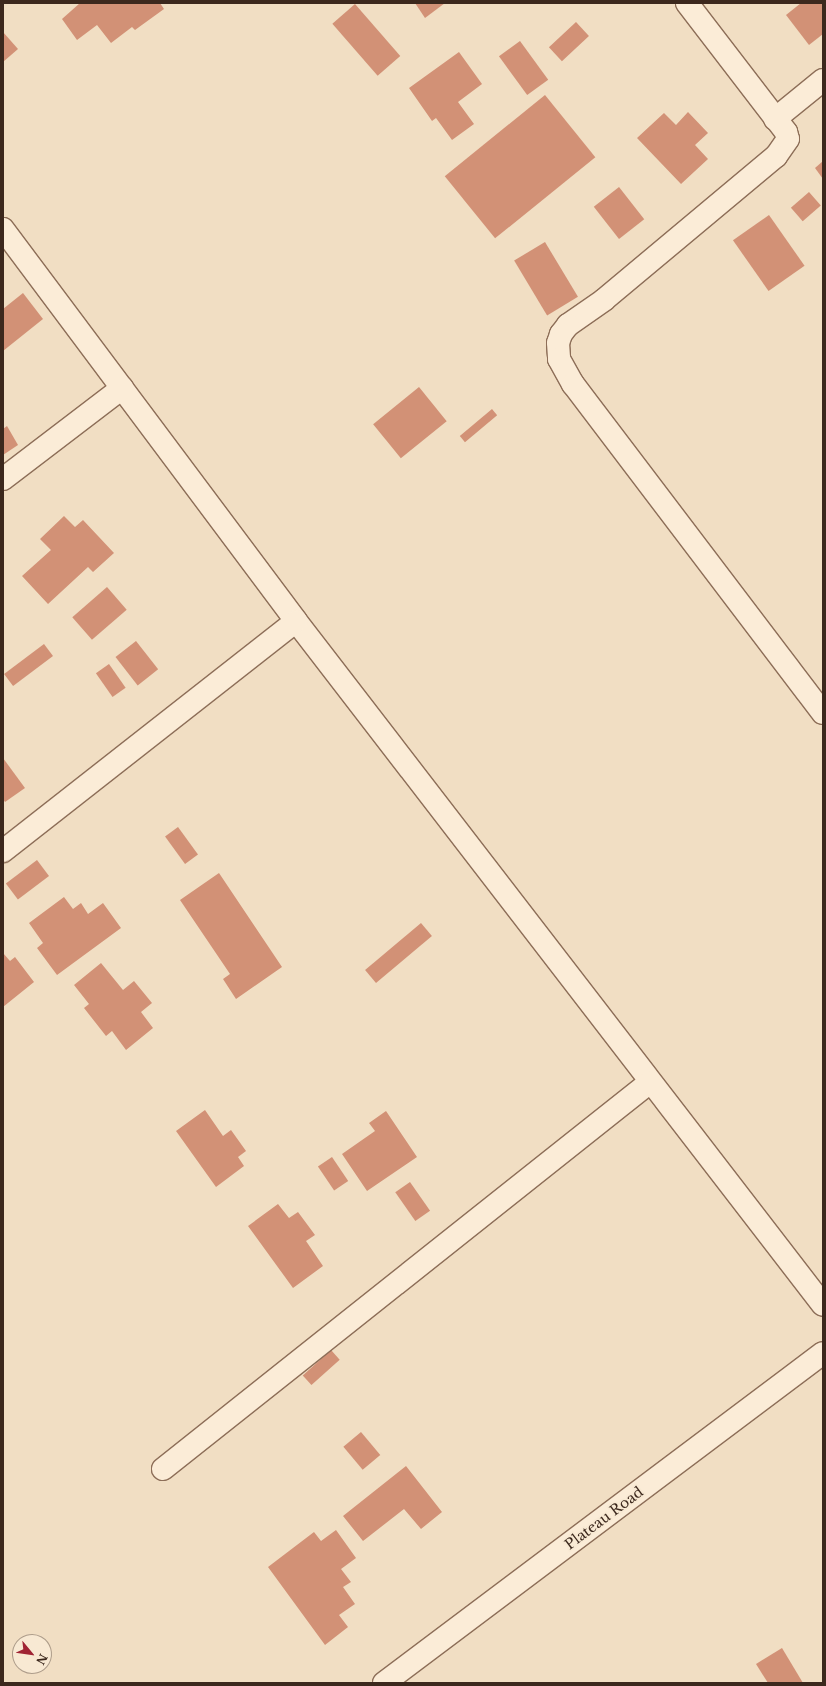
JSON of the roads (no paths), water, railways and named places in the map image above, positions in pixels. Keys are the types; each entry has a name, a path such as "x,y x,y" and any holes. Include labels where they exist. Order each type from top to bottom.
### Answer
{"street":[{"path":"687,3 786,132 788,139 776,156 604,300 568,325 561,334 559,359 573,384 823,713"},
{"path":"775,119 823,80"},
{"path":"3,229 296,621 823,1305"},
{"path":"3,479 122,388"},
{"path":"3,851 296,621"},
{"path":"163,1469 650,1082"},
{"name":"Plateau Road","path":"384,1683 823,1353"}]}
